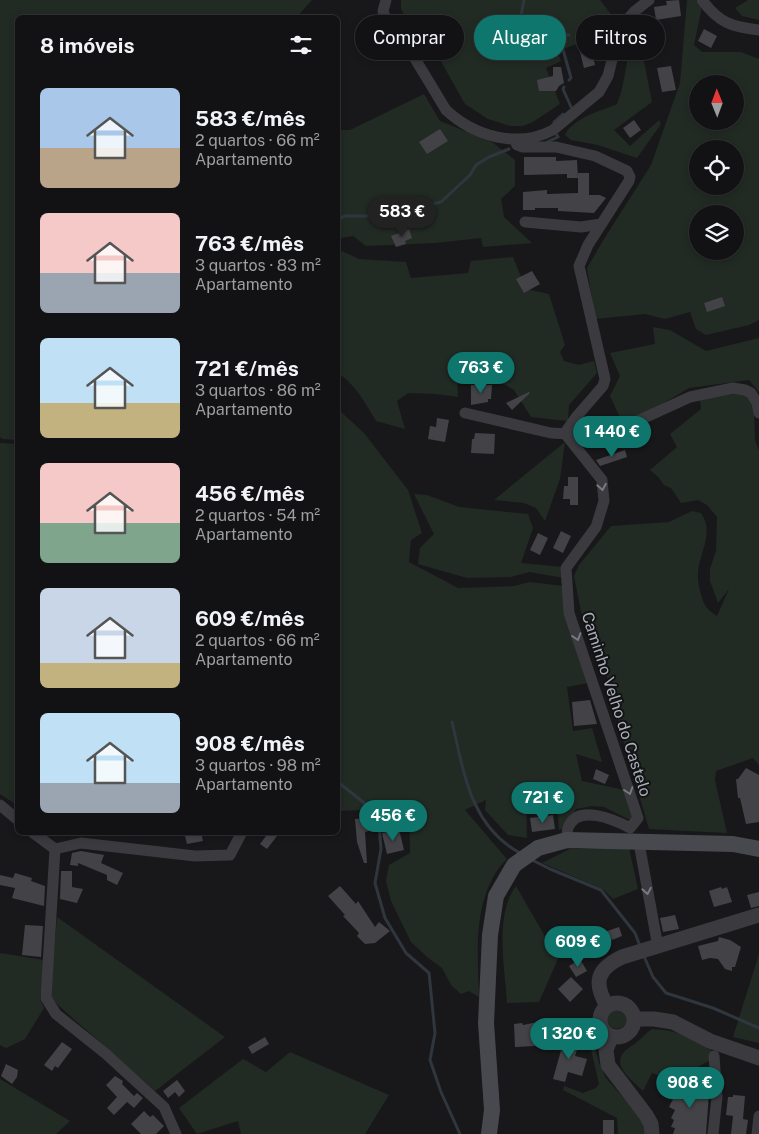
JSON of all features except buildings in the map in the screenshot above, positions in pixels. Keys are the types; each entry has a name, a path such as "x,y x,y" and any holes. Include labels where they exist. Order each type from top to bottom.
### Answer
{"main road":[{"path":"489,1134 492,1110 486,1023 490,935 496,896 514,865 538,848 567,840 733,844 759,849"}],"street":[{"path":"386,0 383,11 386,20 414,58 446,110 475,129 498,138 514,139 540,136 553,130 599,92 608,76 620,28 634,10 649,0"},
{"path":"702,0 721,20 736,28 759,30"},
{"path":"514,139 517,145 522,147 556,147 595,156 627,171 630,177 588,245 579,268 605,379 603,386 577,416 567,433"},
{"path":"525,222 581,227 600,224"},
{"path":"465,413 551,433 586,435 612,431 636,423 683,399 727,388 740,389 751,393 757,403 759,413"},
{"name":"Caminho Velho do Castelo","path":"567,433 568,439 602,480 604,501 596,526 566,568 569,613 638,818 630,828 597,815 585,815 576,819 568,827 567,840"},
{"path":"0,805 15,818"},
{"path":"36,835 55,849 81,843 195,856 230,855 240,835"},
{"path":"639,843 658,947"},
{"path":"55,849 46,998 56,1014 106,1054 164,1107 176,1134"},
{"path":"607,1006 600,995 598,987 599,976 608,964 622,957 759,916"},
{"path":"614,1003 628,1006 633,1012 635,1019 631,1031 626,1036 620,1038 611,1037 602,1030 600,1024 600,1017 607,1006 614,1003"},
{"path":"635,1019 673,1022 710,1041 759,1058"},
{"path":"611,1037 606,1050 608,1064 646,1115 651,1124 652,1134"},
{"path":"714,1056 717,1097 714,1134"},
{"path":"757,1134 759,1116"}],"shaded area":[{"path":"0,0 312,0 299,15 15,15 15,440 0,437"},
{"path":"401,0 600,0 611,15 576,15 576,44 566,48 566,15 474,15 474,60 561,61 546,68 560,104 533,122 523,126 510,126 488,119 465,104 440,60 464,60 464,15 405,15 401,9"},
{"path":"687,0 695,0 702,7 694,45 702,52 741,52 759,59 759,320 749,325 706,335 696,329 690,312 665,319 645,314 595,319 587,268 651,165 680,83"},
{"path":"748,0 759,0 759,20 742,16 735,8"},
{"path":"627,60 644,60 652,102 614,130 630,146 659,120 661,124 637,158 598,145 571,140 565,135 581,119 617,104"},
{"path":"424,94 440,121 492,142 515,160 515,186 501,199 504,217 532,243 483,247 481,238 435,243 366,246 353,236 341,238 340,130 350,130"},
{"path":"342,251 359,259 406,262 411,278 468,273 471,261 513,257 526,289 549,294 565,345 560,352 564,361 579,365 594,361 597,373 569,405 568,421 531,417 514,390 479,370 457,371 458,397 408,393 397,401 405,429 376,421 355,389 340,375 340,254"},
{"path":"653,327 670,330 706,351 759,338 759,392 749,380 689,388 657,407 622,422 610,396 620,376 610,353 655,344"},
{"path":"725,392 744,393 754,406 755,440 759,451 759,765 753,758 716,771 715,780 727,833 649,829 620,730 612,691 581,612 574,576 579,565 611,526 669,522 692,511 701,513 705,519 707,532 698,568 699,585 706,606 717,616 729,589 718,603 710,581 710,569 716,551 717,517 707,505 698,500 681,503 671,488 664,485 650,470 677,447 670,434 701,409 700,400"},
{"path":"340,411 364,433 408,490 422,533 411,540 409,562 458,588 514,586 530,582 563,586 588,683 567,687 573,731 592,728 602,762 576,754 582,781 624,790 634,816 632,819 628,819 604,807 592,806 576,809 564,828 559,830 556,795 526,797 527,838 508,835 485,810 486,800 465,810 507,859 495,874 483,903 478,934 479,997 469,991 461,994 451,985 442,968 411,942 391,901 386,881 389,865 410,853 409,816 388,809 340,811"},
{"path":"565,442 560,479 545,521 536,508 524,503 494,500"},
{"path":"0,443 15,444 15,804 0,794"},
{"path":"414,494 427,495 459,507 528,514 533,528 521,563 562,567 564,578 529,572 511,577 467,578 418,564 420,548 434,534"},
{"path":"629,848 638,889 613,899 603,889 542,863 570,849"},
{"path":"516,886 558,959 539,1002 507,1003 502,943 503,927 509,898"},
{"path":"57,917 225,1037 155,1091 50,998"},
{"path":"0,953 44,960 40,999 44,1008 25,1039 6,1048 0,1045"},
{"path":"759,954 759,1043 733,1037"},
{"path":"617,1009 624,1012 627,1019 624,1026 617,1029 610,1026 607,1019 610,1012"},
{"path":"652,1029 675,1032 711,1046 712,1059 673,1081 652,1073 643,1091 625,1073 620,1063 625,1051"},
{"path":"590,1045 594,1045 606,1078 647,1125 649,1134 618,1134 617,1118 563,1090 564,1086 583,1093 596,1088 599,1084"},
{"path":"290,1052 389,1095 365,1134 241,1134 238,1121 197,1134 179,1108 243,1059 266,1072"},
{"path":"0,1079 70,1121 56,1134 0,1134"}],"waterway":[{"path":"521,15 524,0"},
{"path":"566,60 571,78 569,80"},
{"path":"564,87 563,89 571,107"},
{"path":"554,122 563,114"},
{"path":"547,142 558,137 557,135"},
{"path":"340,218 345,216 393,213 441,202 470,175 476,165 489,157 509,149"},
{"path":"452,722 466,778 480,813 503,842 520,853"},
{"path":"340,784 378,814 381,849 375,883 385,918 406,953 429,973 435,1033 430,1060 441,1092 460,1134"},
{"path":"532,860 601,890 635,933 640,946"},
{"path":"643,954 653,977 666,993 713,1008 759,1028"}]}
